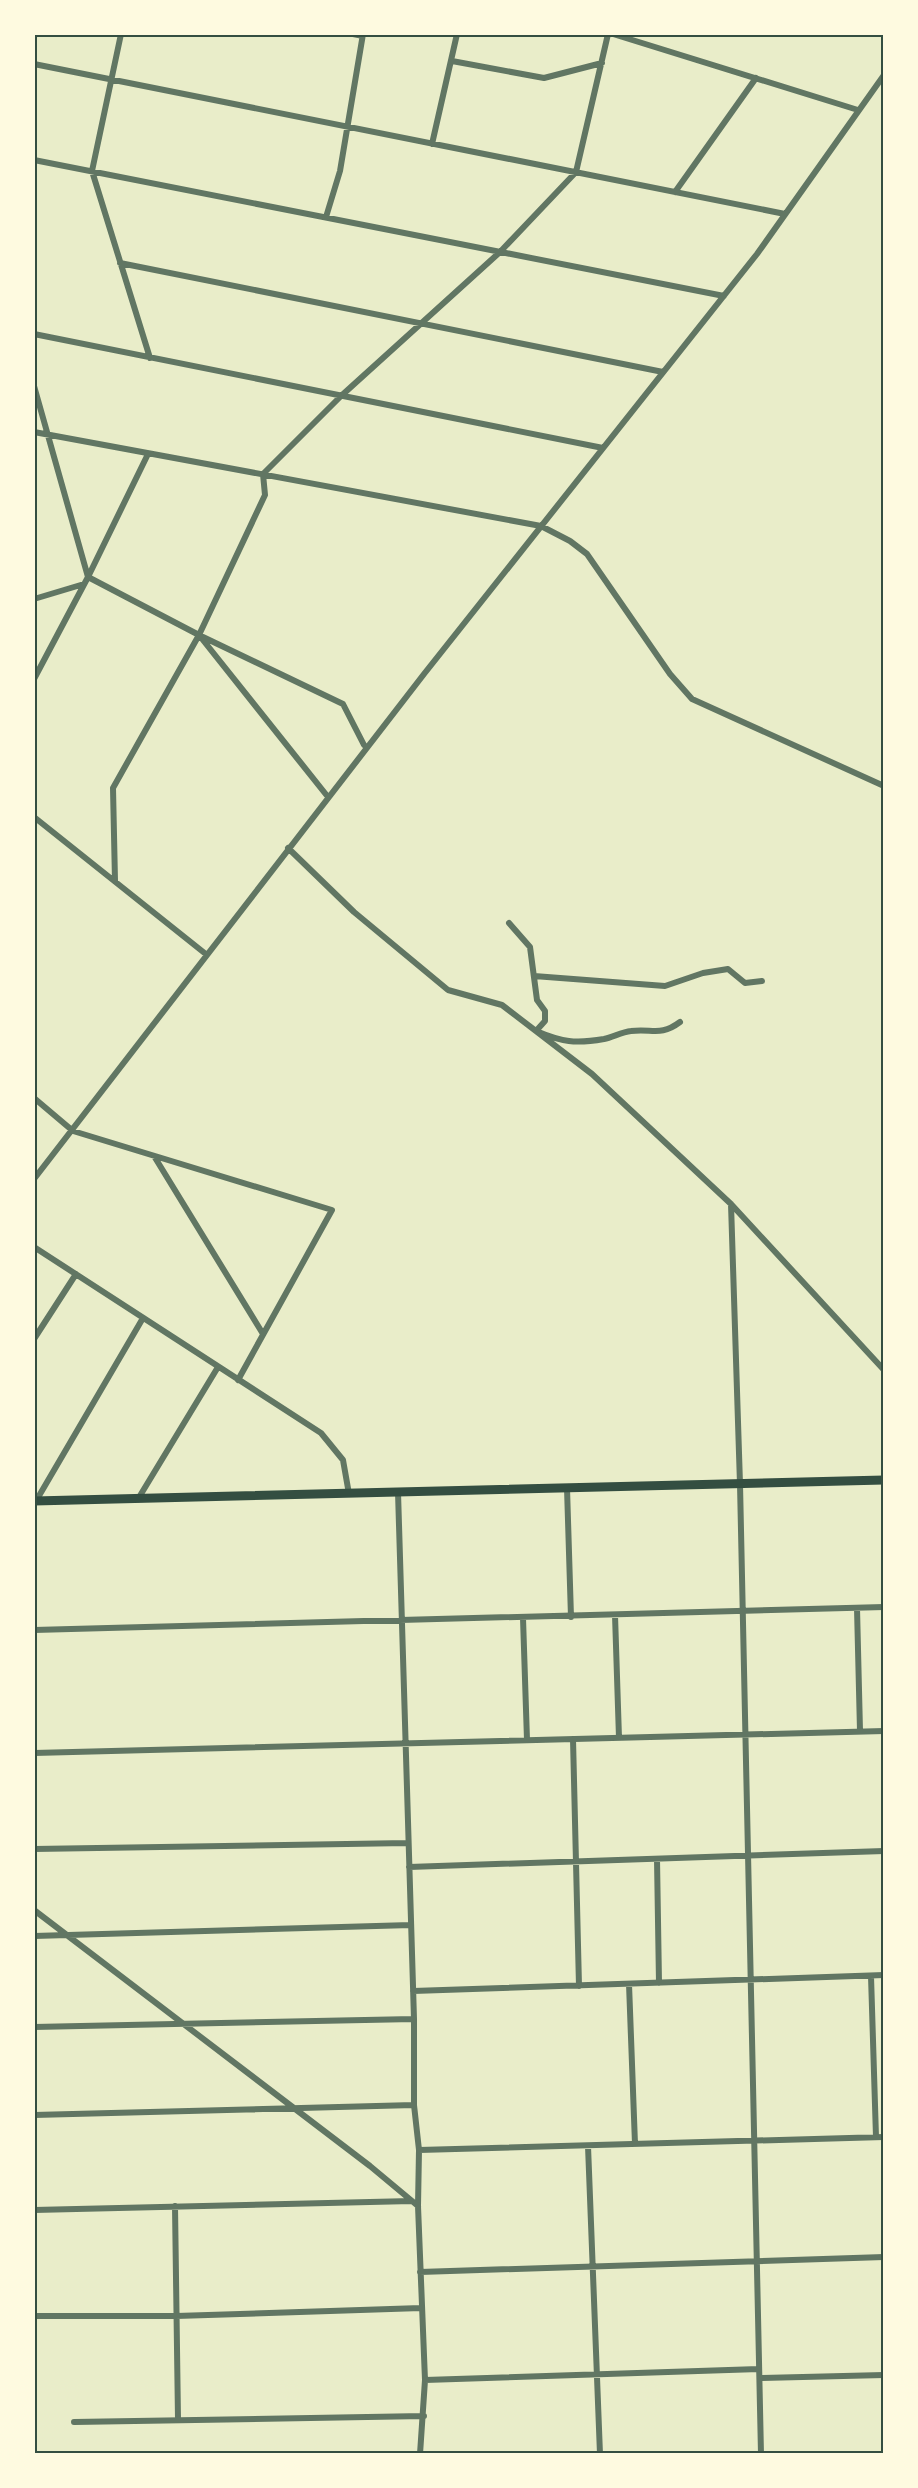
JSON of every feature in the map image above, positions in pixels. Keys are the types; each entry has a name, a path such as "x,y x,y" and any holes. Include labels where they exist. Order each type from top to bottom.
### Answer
{"main road":[{"path":"35,1501 884,1480"}],"street":[{"path":"121,34 92,171 150,358"},
{"path":"326,217 340,171 363,35 353,34"},
{"path":"432,144 457,34"},
{"path":"263,474 342,396 500,252 576,172 608,34"},
{"path":"613,34 858,110"},
{"path":"452,61 544,78 602,63"},
{"path":"34,64 785,214"},
{"path":"34,1179 288,848 724,296 884,75"},
{"path":"675,192 756,78"},
{"path":"34,160 724,296"},
{"path":"120,263 663,372"},
{"path":"34,334 603,448"},
{"path":"34,386 39,433 88,577 199,635 343,704 364,744"},
{"path":"39,433 541,526 570,541 587,554 670,674 692,699 884,786"},
{"path":"34,679 88,577 148,454"},
{"path":"115,881 113,788 199,635 265,495 263,474"},
{"path":"34,599 84,584"},
{"path":"199,635 328,797"},
{"path":"35,820 207,955"},
{"path":"288,848 354,912 448,990 502,1005 592,1074 731,1204 884,1370"},
{"path":"509,923 530,947 537,1000 545,1011 544,1021 536,1031"},
{"path":"534,976 665,986 703,973 728,969 745,983 762,981"},
{"path":"536,1031 564,1042 604,1039 632,1031 660,1032 670,1030 680,1022"},
{"path":"34,1098 73,1131 332,1210 238,1380"},
{"path":"153,1155 263,1334"},
{"path":"731,1204 740,1484 761,2454"},
{"path":"34,1247 321,1432 343,1460 349,1494"},
{"path":"34,1340 76,1274"},
{"path":"35,1501 143,1318"},
{"path":"138,1499 218,1366"},
{"path":"567,1488 571,1617"},
{"path":"398,1492 414,2019 414,2105 419,2150 415,2204 425,2380 420,2454"},
{"path":"34,1630 884,1607"},
{"path":"857,1608 860,1731"},
{"path":"615,1615 619,1738"},
{"path":"523,1618 527,1740"},
{"path":"34,1753 884,1731"},
{"path":"573,1739 579,1986"},
{"path":"34,1849 408,1843"},
{"path":"409,1867 884,1851"},
{"path":"657,1858 659,1983"},
{"path":"34,1910 186,2025 415,2204"},
{"path":"34,1936 411,1925"},
{"path":"413,1991 884,1975"},
{"path":"419,2150 880,2137 871,1976"},
{"path":"629,1984 635,2144"},
{"path":"34,2027 414,2019"},
{"path":"34,2115 414,2105"},
{"path":"588,2145 600,2454"},
{"path":"34,2210 415,2204"},
{"path":"175,2206 178,2419"},
{"path":"420,2272 884,2257"},
{"path":"34,2316 176,2316 421,2308"},
{"path":"425,2380 759,2369"},
{"path":"760,2378 884,2375"},
{"path":"74,2422 424,2416"}]}
